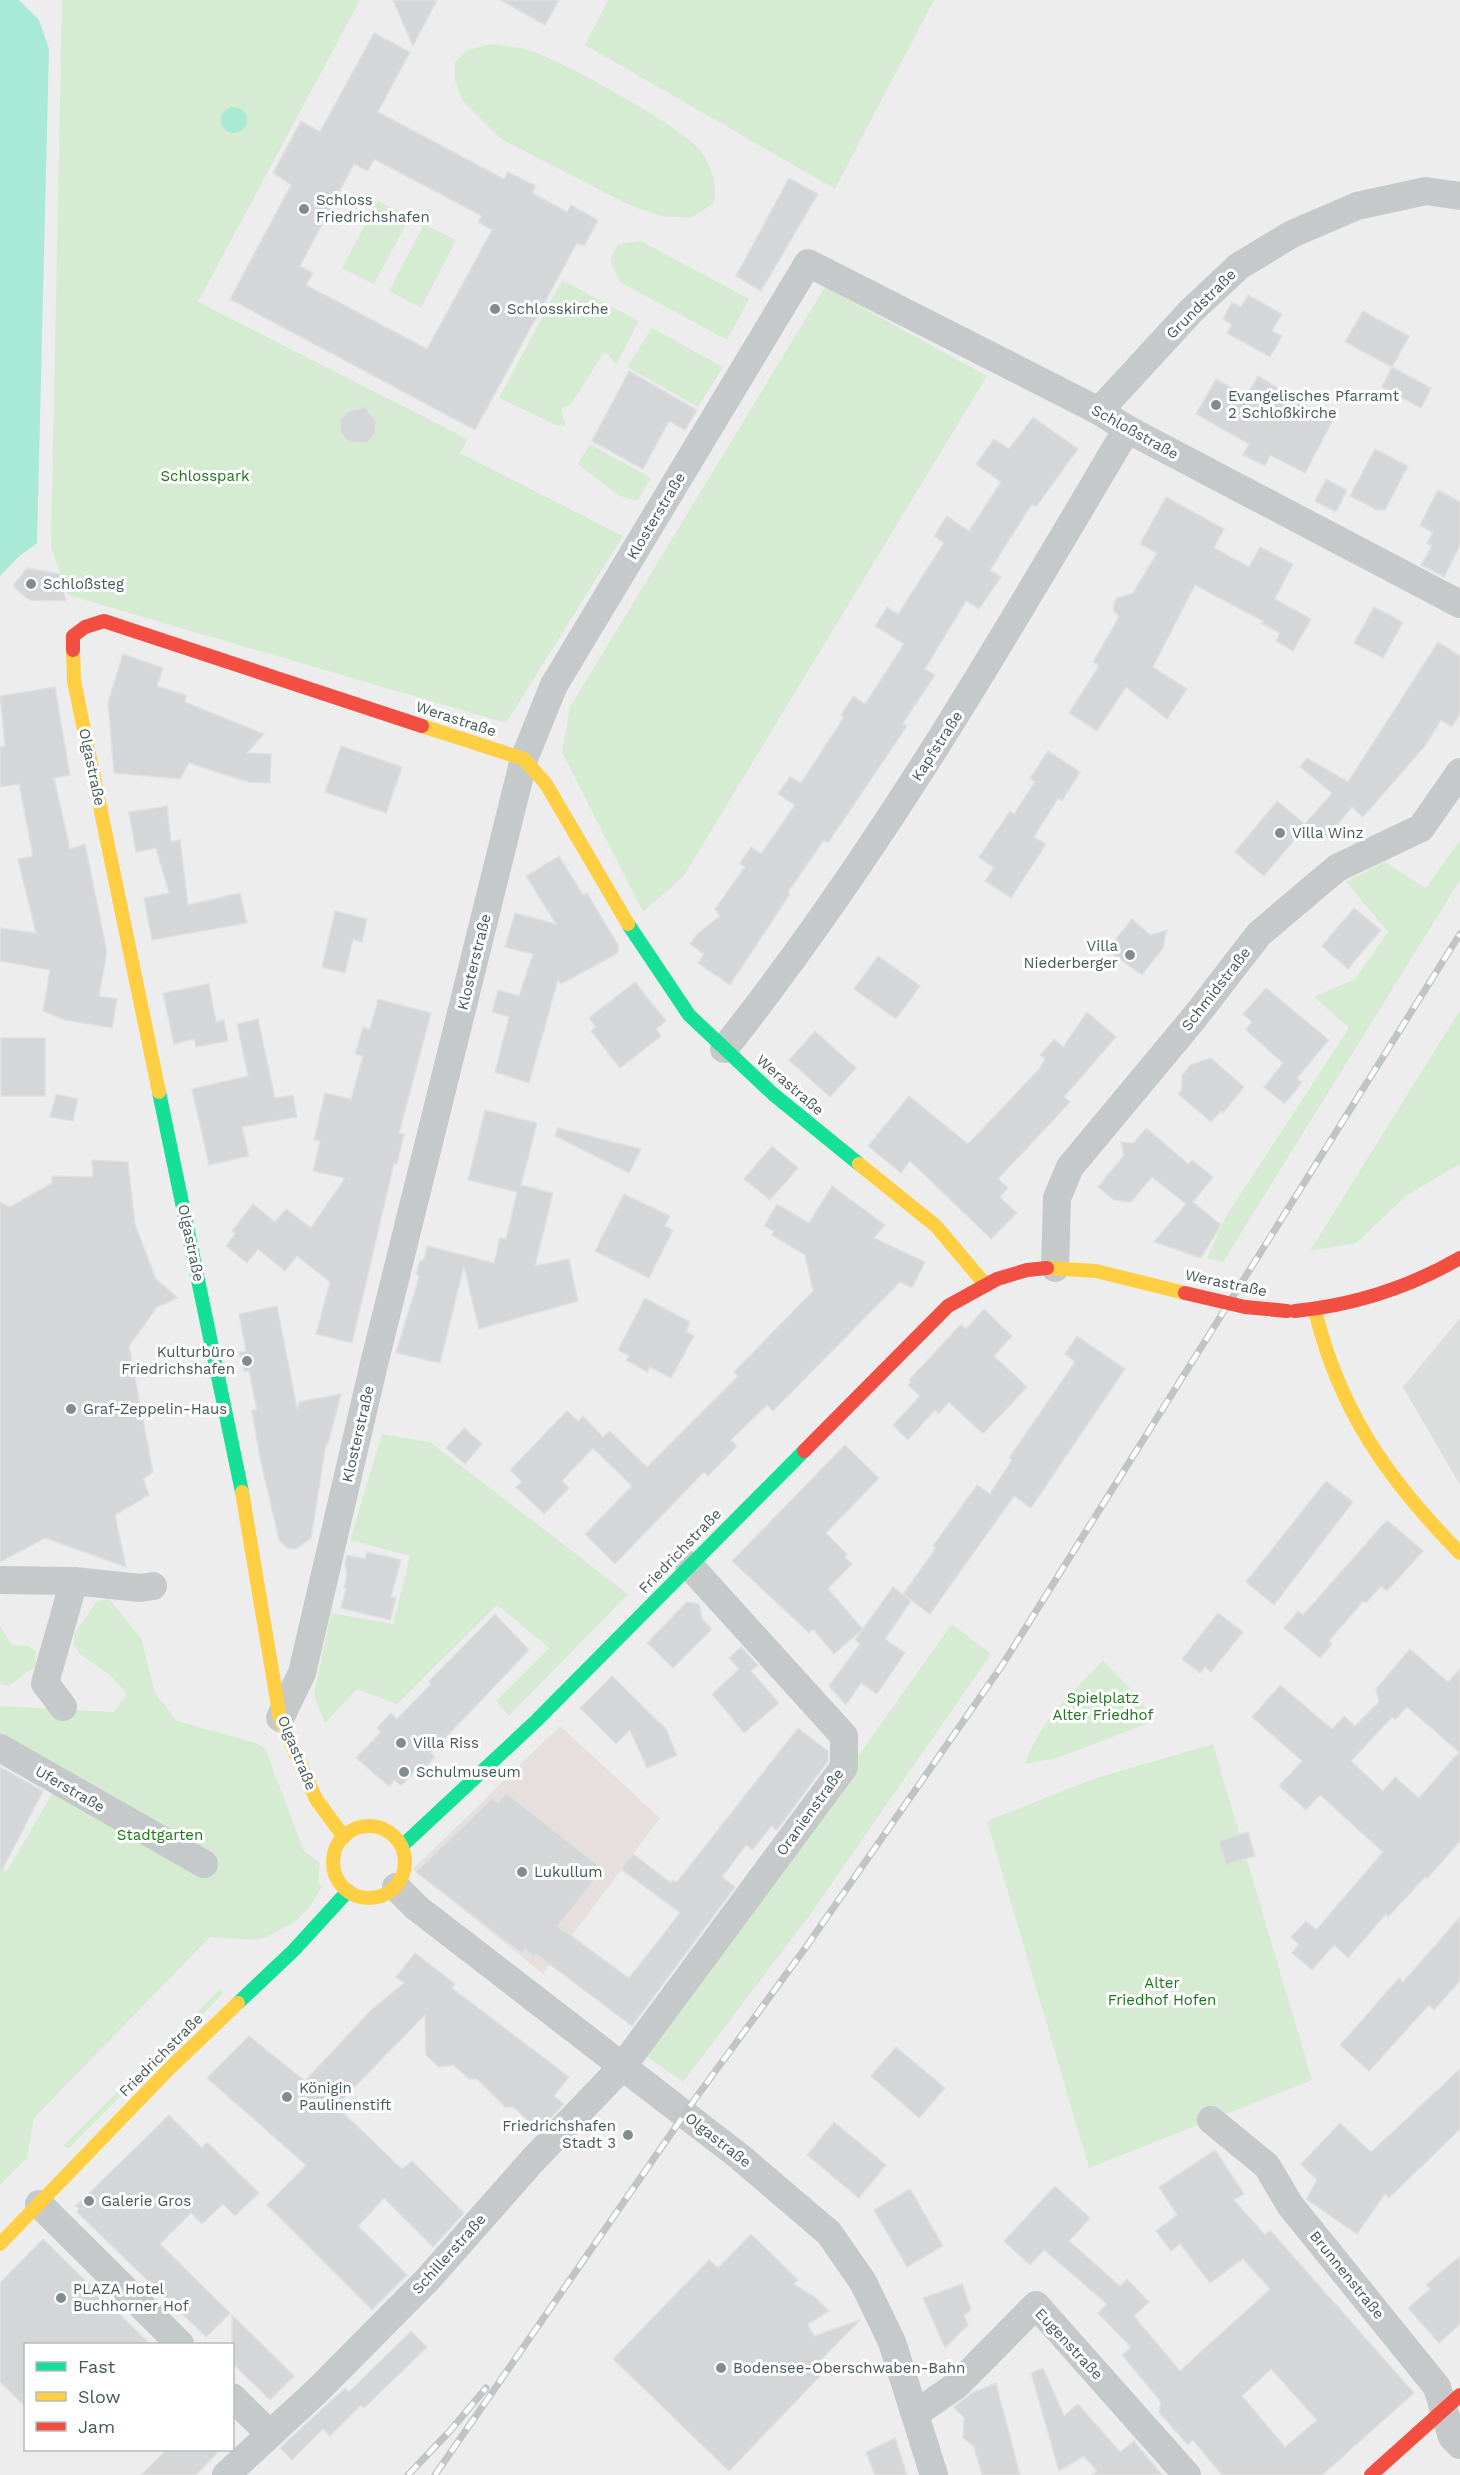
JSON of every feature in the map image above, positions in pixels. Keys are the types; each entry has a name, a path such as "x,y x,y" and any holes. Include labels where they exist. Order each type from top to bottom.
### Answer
{"street":[{"name":"Grundstraße","path":"1099,411 1191,311 1248,260 1292,234 1357,206 1426,191 1460,196"},
{"name":"Schloßstraße","path":"808,263 1099,411 1127,429 1460,604"},
{"name":"Klosterstraße","path":"280,1718 302,1673 374,1364 524,759 554,685 808,263"},
{"name":"Kapfstraße","path":"724,1049 789,966 894,813 958,714 1127,429"},
{"name":"Werastraße","path":"73,636 85,627 104,621 524,759 546,784 643,950 689,1015 773,1094 936,1226 984,1283 1017,1272 1055,1268 1116,1275 1245,1307 1287,1311 1315,1310 1372,1299 1402,1288 1460,1258"},
{"name":"Olgastraße","path":"73,636 74,681 243,1497 280,1718 316,1798 344,1837"},
{"name":"Schmidstraße","path":"1055,1268 1057,1198 1070,1167 1194,1018 1259,934 1337,868 1421,828 1460,772"},
{"name":"Friedrichstraße","path":"402,1846 694,1571 948,1306 984,1283"},
{"path":"1315,1310 1331,1368 1362,1433 1395,1484 1460,1552"},
{"name":"Oranienstraße","path":"622,2067 844,1767 844,1736 694,1571"},
{"path":"2,1580 74,1581 140,1588 153,1586"},
{"path":"63,1707 45,1683 74,1581"},
{"name":"Uferstraße","path":"0,1748 204,1864"},
{"path":"379,1828 390,1833 402,1846 405,1864 396,1887 373,1898 360,1897 348,1891 339,1882 334,1871 337,1847 344,1837 354,1830 379,1828"},
{"name":"Olgastraße","path":"396,1887 417,1908 740,2157 829,2233 862,2282 887,2332 934,2475"},
{"name":"Friedrichstraße","path":"0,2244 183,2056 294,1950 348,1891"},
{"name":"Schillerstraße","path":"226,2475 428,2279 532,2161 622,2067"},
{"name":"Brunnenstraße","path":"1211,2120 1267,2166 1290,2205 1437,2387 1453,2402 1452,2437 1460,2445"},
{"path":"39,2204 179,2343"},
{"name":"Eugenstraße","path":"915,2414 957,2385 1036,2305 1187,2475"},
{"path":"234,2399 270,2434"},
{"path":"1371,2475 1453,2402"}],"shaded area":[{"path":"0,0 19,0 39,20 49,49 37,543 17,558 0,576"},
{"path":"234,107 243,111 247,120 243,129 234,133 225,129 221,120 225,111"},
{"path":"1460,1318 1460,1485 1403,1387"},
{"path":"560,1726 660,1818 543,1974 413,1869"}],"green space":[{"name":"Schlosspark","path":"62,0 360,0 198,302 468,439 460,453 623,536 506,723 68,595 51,548"},
{"path":"608,0 934,0 835,189 585,45"},
{"path":"492,44 528,50 544,56 618,94 668,124 703,154 714,181 714,203 691,218 660,216 629,205 501,139 462,100 455,80 455,62 467,50"},
{"path":"378,201 410,217 374,284 342,268"},
{"path":"424,224 456,240 421,308 389,291"},
{"path":"641,241 749,299 727,340 620,282 610,260 618,244"},
{"path":"562,280 639,321 616,365 605,351 571,404 561,409 566,426 556,425 499,398"},
{"path":"825,287 987,376 683,877 643,912 562,752 570,707"},
{"path":"652,328 723,367 698,407 627,367"},
{"path":"590,444 651,478 637,501 618,495 578,464"},
{"path":"1460,840 1460,880 1223,1262 1207,1258 1225,1218 1349,1028 1314,997 1355,979 1388,932 1346,882 1384,862 1426,888"},
{"path":"1460,1010 1460,1164 1407,1195 1356,1243 1310,1251"},
{"path":"382,1434 430,1442 628,1594 509,1716 496,1701 549,1648 497,1605 397,1704 357,1689 325,1723 314,1695 331,1613 393,1624 410,1556 350,1540"},
{"name":"Stadtgarten","path":"109,1599 141,1638 155,1693 177,1721 253,1742 265,1748 304,1851 320,1863 318,1884 322,1886 310,1907 297,1920 267,1937 254,1940 210,1937 34,2118 27,2158 0,2185 0,1868 7,1871 63,1775 0,1737 0,1706 114,1712 127,1694 111,1676 80,1654 74,1645 74,1634 97,1601"},
{"path":"952,1624 991,1654 810,1915 683,2082 645,2055"},
{"path":"0,1626 12,1645 29,1646 36,1652 35,1667 8,1686 0,1684"},
{"name":"Spielplatz Alter Friedhof","path":"1103,1660 1135,1694 1154,1721 1057,1758 1025,1764 1048,1720"},
{"name":"Alter Friedhof Hofen","path":"1213,1744 1312,2080 1089,2168 987,1821 1093,1779"},
{"path":"220,1989 223,1994 69,2148 63,2146"}],"building":[{"path":"393,0 437,0 413,46"},
{"path":"500,0 559,0 545,25"},
{"name":"Schloss Friedrichshafen","path":"374,33 410,52 378,112 504,179 508,172 536,186 532,193 567,212 571,205 598,220 584,246 577,243 475,430 230,299 291,185 273,173 301,121 320,132","holes":["374,159 482,216 478,222 492,230 427,349 306,285 313,273 300,266 354,164 368,171"]},
{"path":"789,178 818,194 761,291 736,276"},
{"path":"1248,295 1282,314 1272,331 1282,336 1270,357 1227,333 1232,325 1223,319 1232,302 1241,307"},
{"path":"1363,311 1409,336 1392,367 1345,342"},
{"path":"1392,367 1431,388 1421,408 1382,387"},
{"path":"629,371 697,410 685,430 669,421 643,469 592,441"},
{"path":"1258,376 1281,390 1279,393 1333,420 1305,473 1270,455 1265,466 1243,455 1249,444 1196,414 1216,379 1246,396"},
{"path":"365,407 376,422 375,434 367,443 349,442 341,433 340,421 347,412"},
{"path":"1033,417 1078,449 1036,507 1032,504 990,570 1001,577 979,609 966,601 925,669 935,675 903,723 907,726 828,843 824,840 788,892 790,894 730,985 698,963 704,954 690,944 698,933 720,916 715,909 745,867 740,863 751,847 761,854 795,805 778,794 790,777 801,783 844,717 841,715 853,696 865,704 904,644 875,626 887,607 898,614 944,543 934,536 947,516 969,531 1001,482 976,464 994,439 1009,449"},
{"path":"1375,449 1408,466 1385,510 1377,510 1350,496"},
{"path":"1326,479 1347,490 1336,512 1315,501"},
{"path":"1438,490 1460,502 1460,545 1444,577 1421,565 1432,546 1427,543 1433,533 1420,525"},
{"path":"1166,497 1224,529 1214,548 1249,567 1260,547 1293,564 1275,599 1311,619 1293,651 1276,641 1280,633 1261,623 1263,621 1195,585 1153,667 1187,689 1167,719 1126,687 1097,731 1069,713 1099,666 1093,662 1119,617 1113,610 1114,603 1117,598 1133,593 1157,553 1140,544"},
{"name":"Schloßsteg","path":"27,568 59,574 66,601 29,600 13,586"},
{"path":"1374,607 1403,622 1383,658 1354,643"},
{"path":"1438,642 1460,656 1460,714 1452,727 1441,720 1425,746 1363,817 1352,807 1325,840 1307,825 1264,876 1235,852 1277,801 1305,824 1332,793 1300,767 1307,758 1348,782"},
{"path":"123,654 163,668 157,686 186,695 185,702 264,734 247,753 271,754 270,783 248,782 189,763 180,779 114,773 108,703"},
{"path":"55,687 70,775 54,778 70,849 85,844 107,952 99,996 117,999 112,1028 65,1020 43,1011 50,970 0,961 0,928 36,933 18,859 33,856 19,784 0,787 0,747 5,746 0,696"},
{"path":"341,746 402,767 386,813 325,792"},
{"path":"1048,751 1080,772 1062,801 1058,798 1034,837 1046,844 1011,898 985,881 994,868 979,857 1010,811 1014,814 1035,782 1030,778"},
{"path":"167,806 171,842 180,840 188,905 240,893 247,923 152,940 144,898 169,893 156,848 136,852 129,812"},
{"path":"559,856 583,895 587,893 618,945 618,953 561,984 558,980 529,1083 495,1072 509,1017 492,1012 498,990 519,996 533,954 505,947 515,913 556,924 526,876"},
{"path":"1354,908 1381,930 1348,969 1322,946"},
{"path":"335,911 367,919 362,942 353,939 345,973 322,967"},
{"name":"Villa Niederberger","path":"1132,919 1150,935 1167,930 1163,948 1142,975 1107,950"},
{"path":"878,956 920,986 896,1019 854,989"},
{"path":"635,982 666,1021 656,1029 661,1036 620,1068 591,1031 596,1027 589,1018"},
{"path":"209,984 216,1022 224,1020 228,1041 196,1047 194,1039 174,1044 163,993"},
{"path":"1266,988 1329,1040 1297,1078 1302,1082 1285,1104 1264,1087 1283,1063 1246,1030 1252,1022 1243,1014"},
{"path":"378,999 431,1013 399,1133 404,1134 397,1164 394,1163 352,1343 316,1334 330,1282 297,1256 285,1271 258,1249 247,1263 226,1246 235,1234 232,1231 253,1204 275,1222 286,1209 311,1228 345,1178 313,1171 320,1141 314,1140 325,1093 351,1099 363,1056 355,1054 363,1027 370,1029"},
{"path":"1087,1012 1116,1037 1064,1097 1070,1102 998,1179 1008,1188 1000,1197 1017,1213 991,1239 910,1161 901,1173 868,1146 909,1096 968,1144 1040,1068 1045,1059 1040,1055 1054,1039 1063,1047"},
{"path":"258,1019 275,1098 293,1095 297,1117 242,1127 249,1156 209,1165 192,1089 248,1076 237,1024"},
{"path":"815,1031 856,1068 830,1097 789,1060"},
{"path":"1,1038 45,1038 45,1096 1,1096"},
{"path":"1211,1058 1244,1087 1223,1113 1221,1111 1211,1122 1178,1094 1182,1089 1182,1076 1190,1065"},
{"path":"56,1094 78,1099 73,1121 50,1117"},
{"path":"485,1110 537,1123 521,1185 553,1193 535,1266 569,1259 578,1301 479,1329 464,1266 440,1363 396,1353 419,1277 416,1274 420,1261 424,1260 427,1246 494,1263 500,1238 506,1239 517,1192 468,1180"},
{"path":"558,1128 641,1149 629,1173 555,1136"},
{"path":"1146,1128 1188,1164 1192,1160 1213,1177 1193,1202 1221,1225 1201,1258 1154,1242 1186,1204 1152,1177 1131,1202 1114,1200 1098,1187 1124,1155 1121,1142 1134,1143"},
{"path":"772,1146 798,1168 770,1200 744,1179"},
{"name":"Graf-Zeppelin-Haus","path":"92,1160 128,1162 135,1224 156,1279 178,1298 157,1307 129,1346 153,1472 143,1479 149,1495 115,1515 126,1567 45,1538 0,1562 0,1202 10,1207 52,1183 52,1176 93,1177"},
{"path":"832,1186 885,1225 874,1238 925,1262 912,1288 900,1282 773,1411 767,1405 731,1440 737,1446 708,1476 704,1472 615,1564 585,1534 632,1486 593,1448 562,1481 569,1488 544,1514 516,1487 522,1482 510,1470 567,1411 578,1421 583,1416 603,1437 610,1431 647,1467 738,1376 734,1372 813,1291 805,1255 772,1235 774,1231 764,1226 777,1204 809,1223"},
{"path":"624,1194 670,1216 665,1226 673,1230 649,1278 595,1251"},
{"path":"645,1298 690,1322 686,1331 694,1336 671,1378 650,1367 647,1372 626,1360 629,1356 618,1350"},
{"path":"277,1306 297,1408 299,1402 341,1394 328,1444 326,1444 311,1538 296,1549 288,1548 279,1540 260,1458 252,1411 257,1410 249,1371 244,1372 239,1352 246,1351 239,1314"},
{"path":"984,1309 1012,1336 994,1356 1027,1387 983,1434 949,1402 939,1413 935,1410 908,1440 893,1425 920,1396 908,1385 911,1382 909,1380 961,1324 966,1329"},
{"path":"1077,1336 1125,1369 1031,1508 1014,1496 930,1614 903,1594 936,1548 933,1546 977,1485 990,1494 1012,1460 1009,1458 1075,1362 1065,1354"},
{"path":"464,1428 482,1444 465,1464 446,1448"},
{"path":"845,1445 879,1478 826,1533 847,1554 845,1557 852,1564 828,1589 863,1629 834,1654 813,1629 809,1633 732,1561"},
{"path":"1326,1481 1353,1502 1274,1605 1246,1582"},
{"path":"1387,1520 1423,1551 1387,1591 1381,1586 1366,1603 1363,1601 1329,1641 1332,1644 1320,1658 1284,1628 1298,1611 1303,1615"},
{"path":"367,1552 401,1560 391,1597 396,1598 390,1620 341,1608 346,1589 344,1588 347,1576 345,1563 347,1555 365,1559"},
{"path":"893,1587 911,1601 885,1639 905,1653 877,1694 861,1683 846,1705 829,1686 860,1644 855,1640"},
{"path":"687,1602 699,1604 702,1619 712,1629 673,1668 647,1643"},
{"path":"1218,1613 1243,1632 1211,1672 1205,1667 1200,1673 1182,1659"},
{"path":"495,1614 529,1650 431,1753 435,1757 418,1775 415,1771 401,1786 395,1780 389,1786 356,1758 381,1732 377,1728 391,1713 397,1719 431,1684 429,1681"},
{"path":"741,1647 758,1665 751,1671 779,1703 744,1733 712,1694 739,1669 729,1658"},
{"path":"1410,1649 1448,1682 1460,1669 1460,1841 1427,1879 1425,1877 1388,1917 1386,1914 1348,1958 1334,1945 1312,1970 1292,1953 1299,1944 1291,1937 1306,1921 1316,1930 1383,1852 1320,1795 1306,1810 1279,1786 1302,1761 1252,1717 1280,1685 1332,1729 1344,1716 1355,1726 1379,1702 1376,1689","holes":["1407,1707 1459,1752 1419,1798 1395,1777 1383,1791 1351,1761 1392,1717 1395,1720"]},
{"path":"612,1676 666,1729 677,1755 647,1768 630,1730 616,1744 580,1708"},
{"path":"798,1728 828,1751 828,1761 777,1830 771,1826 753,1850 746,1845 722,1877 735,1887 632,2026 536,1954 534,1957 525,1949 521,1953 416,1872 492,1798 498,1803 506,1793 603,1869 558,1926 629,1978 680,1913 621,1869 633,1854 671,1883 673,1880 677,1882"},
{"path":"0,1767 43,1791 0,1874"},
{"path":"1248,1832 1255,1856 1226,1865 1219,1841"},
{"path":"1460,1917 1460,1981 1434,2010 1429,2005 1369,2071 1340,2045 1399,1978 1403,1982"},
{"path":"415,1953 455,1984 452,1988 569,2077 554,2096 564,2104 539,2130 513,2107 505,2107 477,2079 469,2079 453,2065 439,2067 426,2055 425,2015 336,2106 402,2169 412,2161 464,2213 433,2247 384,2198 358,2226 407,2275 372,2310 267,2205 306,2165 207,2078 249,2036 305,2081 371,2010 404,1983 396,1977"},
{"path":"896,2047 945,2088 919,2118 871,2076"},
{"path":"1460,2069 1460,2129 1389,2198 1385,2194 1357,2234 1306,2199 1317,2180 1301,2164 1340,2123 1371,2152"},
{"path":"169,2115 202,2148 207,2142 259,2193 235,2216 223,2204 202,2224 191,2213 160,2244 230,2313 206,2337 77,2212 79,2209 76,2206"},
{"path":"834,2122 886,2165 859,2198 807,2155"},
{"path":"1215,2150 1244,2194 1234,2200 1265,2235 1270,2230 1414,2393 1322,2475 1222,2475 1193,2440 1188,2445 1159,2412 1161,2402 1122,2355 1131,2347 1098,2313 1107,2304 1044,2250 1030,2265 1004,2241 1055,2186 1090,2218 1069,2241 1120,2286 1127,2279 1149,2302 1134,2316 1180,2371 1270,2289 1243,2259 1210,2283 1180,2244 1171,2251 1156,2231 1177,2215 1159,2187","holes":["1271,2369 1317,2420 1285,2447 1242,2396"]},
{"path":"910,2189 943,2246 907,2267 874,2210"},
{"name":"Bodensee-Oberschwaben-Bahn","path":"751,2234 798,2280 794,2284 815,2297 829,2311 808,2324 814,2336 860,2320 817,2364 824,2372 729,2471 613,2359 709,2260 718,2268"},
{"name":"PLAZA Hotel Buchhorner Hof","path":"43,2239 149,2343 24,2343 24,2405 0,2382 0,2283"},
{"path":"1460,2256 1460,2324 1439,2343 1408,2308 1430,2289 1426,2285"},
{"path":"962,2284 971,2310 964,2316 968,2325 945,2348 923,2298"},
{"path":"232,2315 294,2376 270,2400 234,2365 234,2343 232,2343"},
{"path":"411,2331 427,2347 364,2408 361,2405 330,2436 323,2429 292,2460 280,2448 345,2388 349,2392"},
{"path":"1043,2368 1064,2416 1078,2404 1120,2452 1134,2441 1162,2475 1092,2475 1097,2471 1084,2456 1059,2471 1031,2373"},
{"path":"996,2383 1020,2475 982,2475 974,2447 963,2438 964,2418 954,2407 972,2393"},
{"path":"895,2438 907,2475 875,2475 866,2452"},
{"path":"165,2451 219,2451 196,2475 141,2475"}],"railway":[{"path":"435,2475 695,2099 806,1947 1001,1667 1460,934"},
{"path":"408,2475 449,2432 486,2388"}],"traffic: fast":[{"path":"628,924 689,1015 773,1094 859,1164"},
{"path":"159,1092 242,1492"},
{"path":"402,1846 536,1721 804,1451"},
{"path":"238,2003 294,1950 348,1891"}],"traffic: slow":[{"path":"73,650 74,681 159,1092"},
{"path":"422,726 524,759 546,784 628,924"},
{"path":"859,1164 936,1226 984,1283"},
{"path":"1047,1268 1096,1271 1185,1293"},
{"path":"1315,1310 1338,1380 1369,1442 1410,1498 1460,1553"},
{"path":"242,1492 280,1718 316,1799 344,1837"},
{"path":"369,1826 389,1832 399,1842 405,1862 399,1882 389,1892 369,1898 349,1892 339,1882 333,1862 339,1842 349,1832 369,1826"},
{"path":"0,2244 168,2070 238,2003"}],"traffic: jam":[{"path":"73,650 73,636 85,627 104,621 422,726"},
{"path":"1295,1311 1360,1300 1380,1294 1421,1278 1460,1258"},
{"path":"804,1451 948,1306 997,1279 1027,1270 1047,1268"},
{"path":"1185,1293 1245,1307 1287,1311"},
{"path":"1371,2475 1460,2395"}],"place":[{"name":"Schloss Friedrichshafen","path":"304,209"},
{"name":"Schlosskirche","path":"495,309"},
{"name":"Evangelisches Pfarramt 2 Schloßkirche","path":"1216,405"},
{"name":"Schloßsteg","path":"31,584"},
{"name":"Villa Winz","path":"1280,833"},
{"name":"Villa Niederberger","path":"1130,955"},
{"name":"Kulturbüro Friedrichshafen","path":"247,1361"},
{"name":"Graf-Zeppelin-Haus","path":"71,1409"},
{"name":"Villa Riss","path":"401,1743"},
{"name":"Schulmuseum","path":"404,1772"},
{"name":"Lukullum","path":"522,1872"},
{"name":"Königin Paulinenstift","path":"287,2097"},
{"name":"Friedrichshafen Stadt 3","path":"628,2135"},
{"name":"Galerie Gros","path":"89,2201"},
{"name":"PLAZA Hotel Buchhorner Hof","path":"61,2298"},
{"name":"Bodensee-Oberschwaben-Bahn","path":"721,2368"}]}
